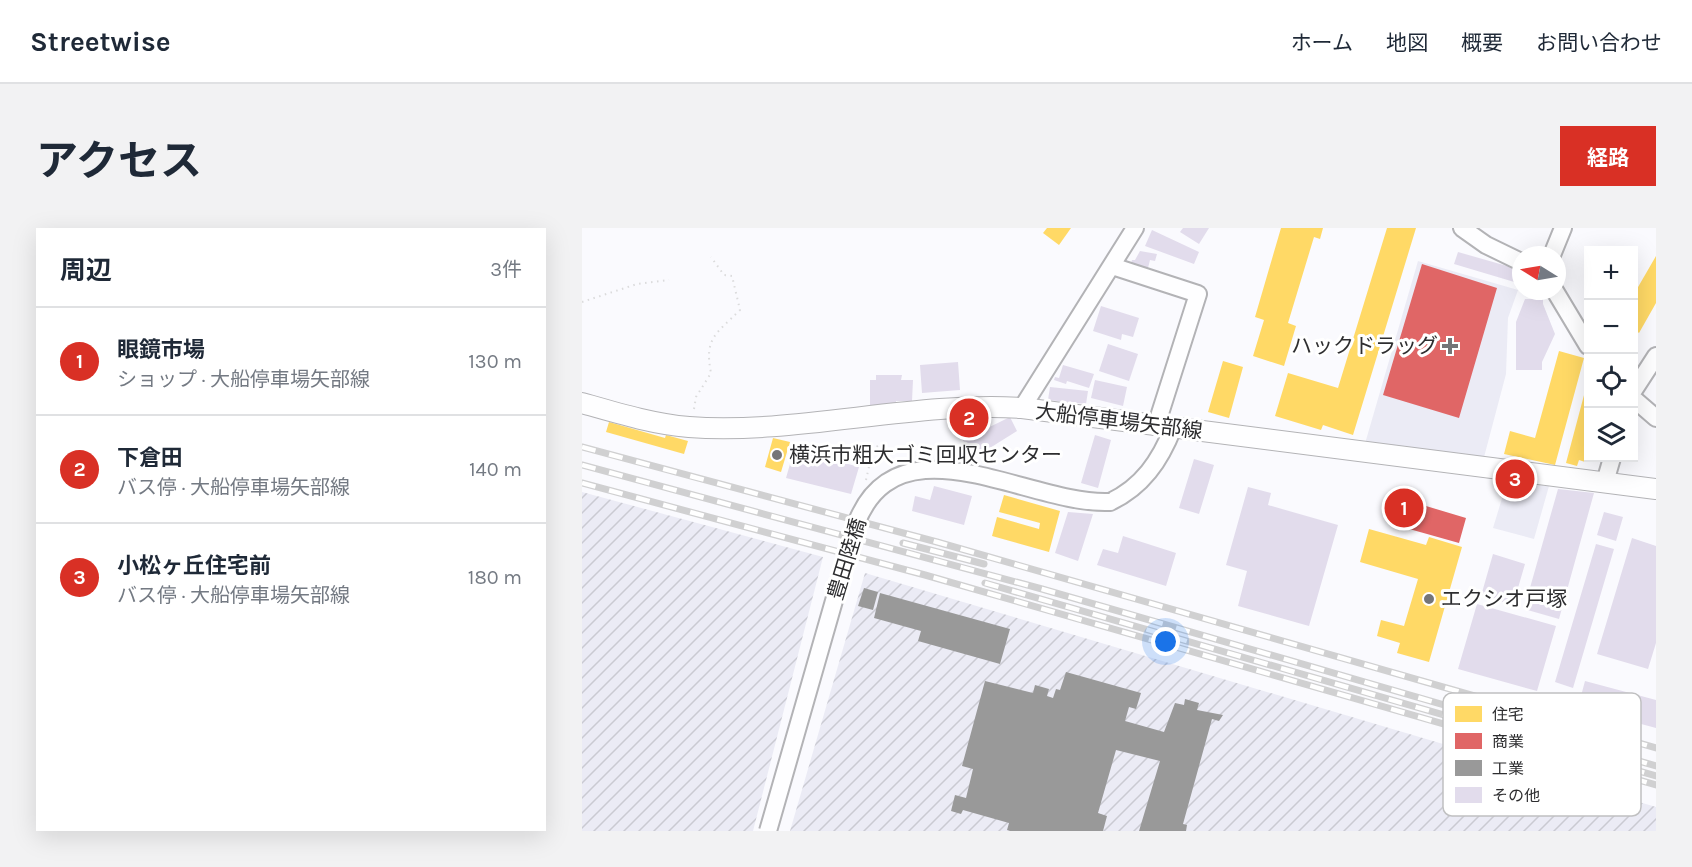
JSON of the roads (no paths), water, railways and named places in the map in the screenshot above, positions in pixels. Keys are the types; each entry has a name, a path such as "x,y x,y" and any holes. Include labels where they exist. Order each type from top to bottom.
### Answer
{"main road":[{"name":"大船停車場矢部線","path":"582,403 644,420 691,427 748,426 938,410 1022,408 1656,489"}],"street":[{"path":"1022,408 1135,228"},
{"path":"1462,228 1486,245 1512,258"},
{"path":"1556,246 1563,228"},
{"path":"1112,266 1198,294 1165,427"},
{"path":"1560,300 1584,339"},
{"path":"1638,384 1656,356"},
{"path":"1638,402 1656,418"},
{"name":"豊田陸橋","path":"768,831 856,524 868,498 883,484 901,474 943,468 1077,501 1110,502 1143,481 1167,445 1165,427"},
{"path":"1605,482 1611,462"}],"railway":[{"path":"582,447 937,542 1464,693"},
{"path":"582,465 1042,589 1443,705"},
{"path":"582,483 925,575 1443,724"},
{"path":"903,543 984,564"},
{"path":"985,583 1443,715"},
{"path":"1641,744 1656,748"},
{"path":"1641,762 1656,766"},
{"path":"1641,772 1656,776"},
{"path":"1641,781 1656,785"}],"place":[{"name":"ハックドラッグ","path":"1450,346"},
{"name":"下倉田","path":"969,418"},
{"name":"横浜市粗大ゴミ回収センター","path":"777,455"},
{"name":"小松ヶ丘住宅前","path":"1515,479"},
{"name":"眼鏡市場","path":"1404,508"},
{"name":"エクシオ戸塚","path":"1429,599"}]}
